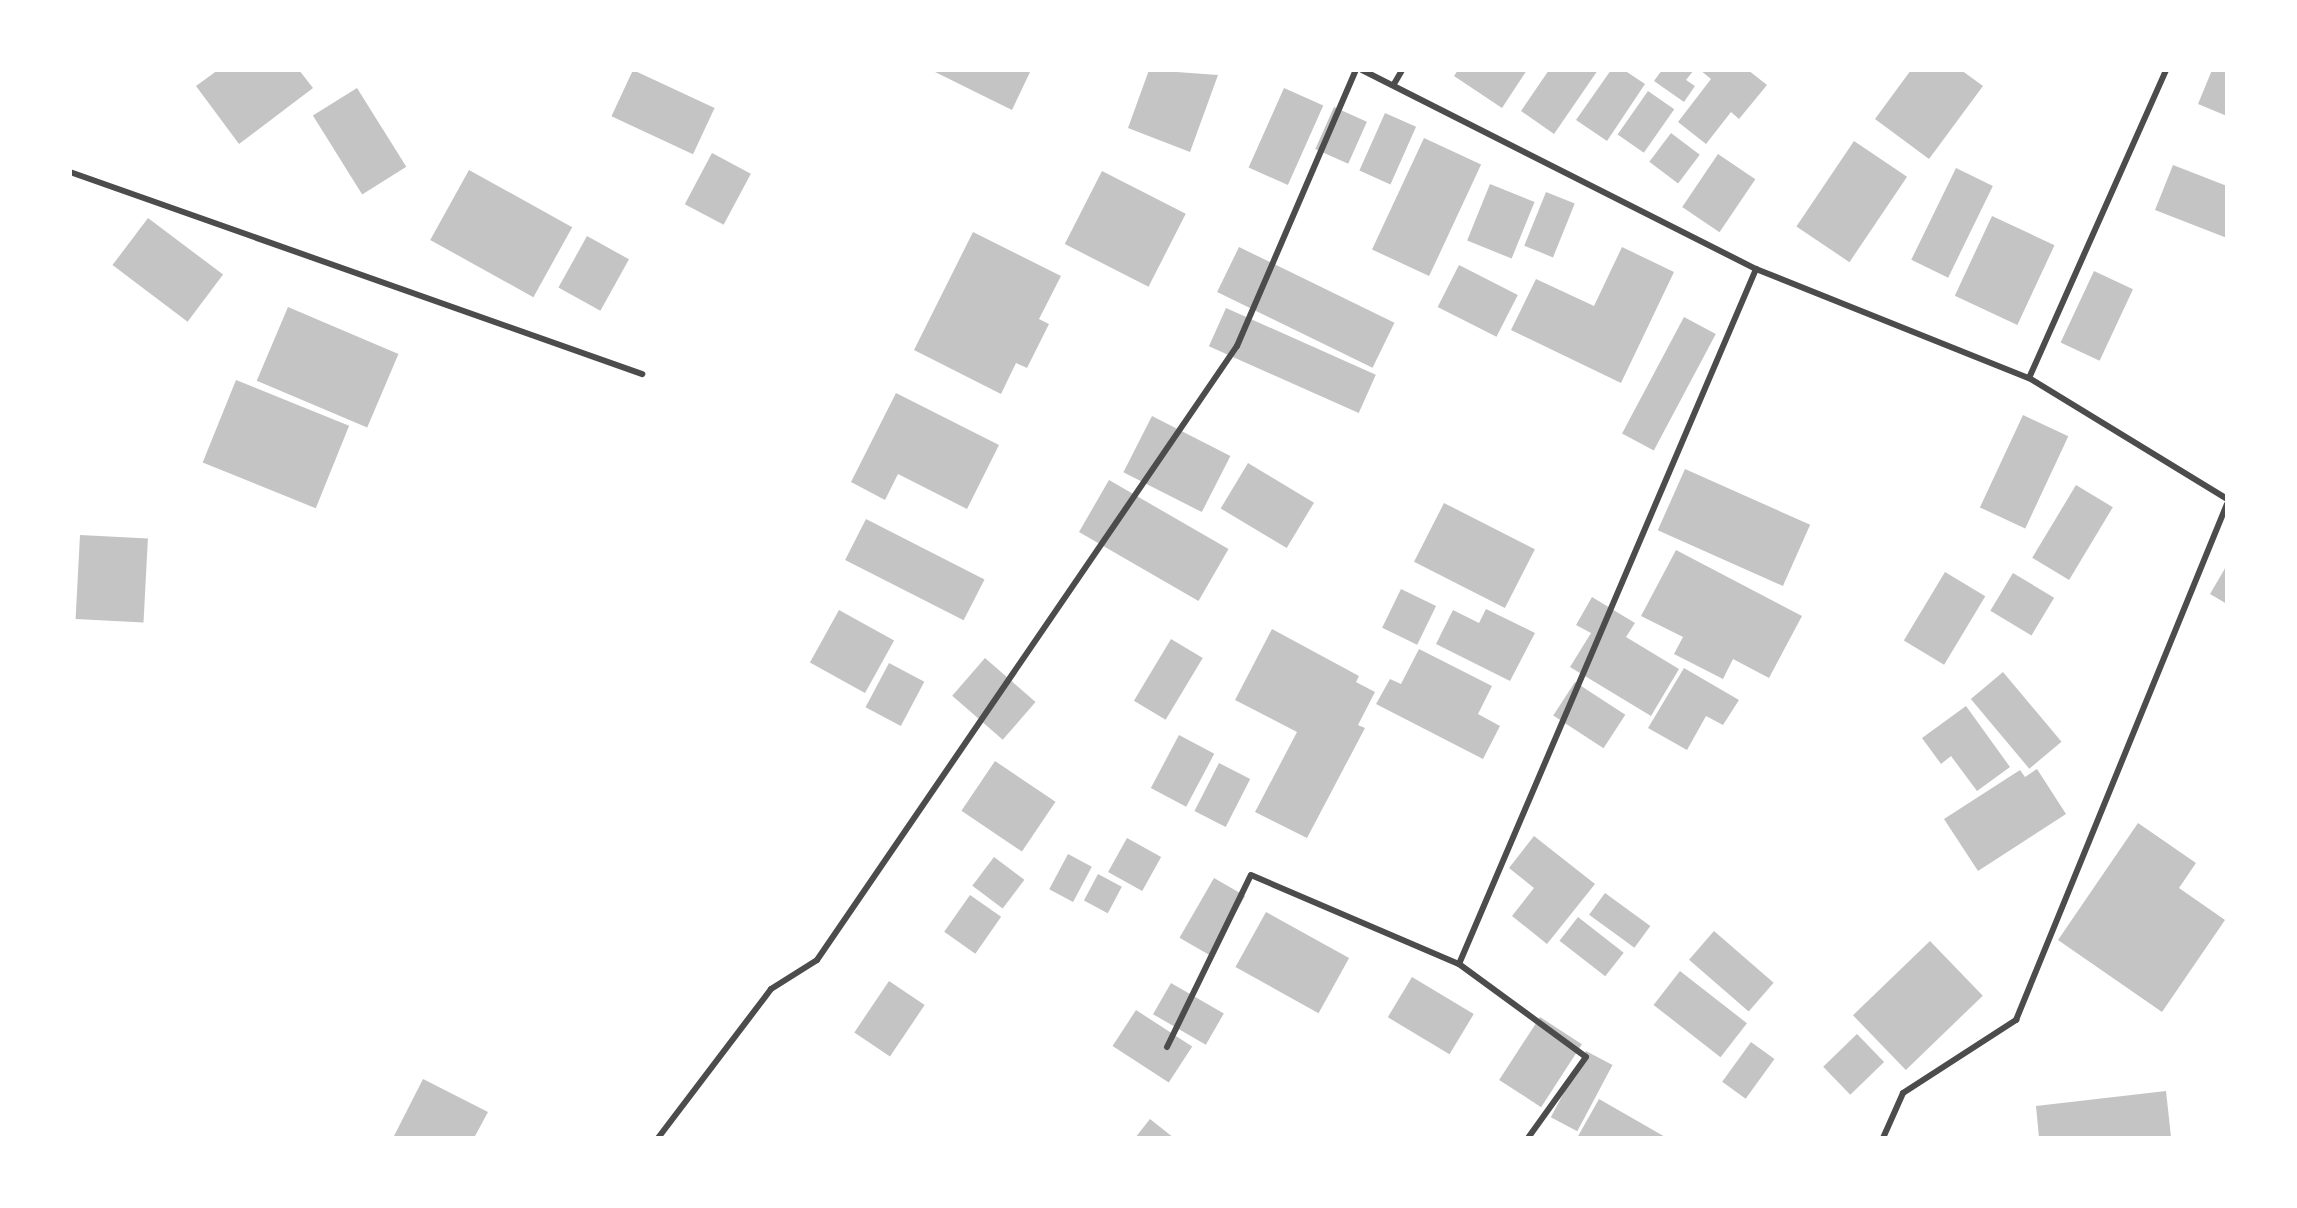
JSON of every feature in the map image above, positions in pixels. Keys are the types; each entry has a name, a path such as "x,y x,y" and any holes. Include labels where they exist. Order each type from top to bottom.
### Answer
{"lane":[{"path":"658,1138 771,989 817,960 1237,346 1359,70 1394,84 1474,130 1756,269 2029,378 2227,502 2016,1020 1903,1093 1883,1138"},
{"path":"1394,84 1402,70"},
{"path":"2029,378 2166,70"},
{"path":"70,172 642,374"},
{"path":"1459,964 1756,269"},
{"path":"1167,1047 1251,875 1459,964 1586,1057 1528,1138"}],"building":[{"path":"218,70 299,70 313,88 239,144 196,86"},
{"path":"633,70 715,108 693,154 611,116"},
{"path":"931,70 1031,70 1012,110"},
{"path":"1149,70 1218,75 1190,152 1128,128"},
{"path":"1458,70 1527,70 1502,108 1454,76"},
{"path":"1549,70 1598,70 1554,134 1521,111"},
{"path":"1611,70 1624,70 1645,84 1607,141 1576,120"},
{"path":"1662,70 1694,70 1686,80 1695,86 1684,102 1654,81"},
{"path":"1700,70 1748,70 1767,85 1739,119 1731,112 1706,144 1678,122 1711,79"},
{"path":"1911,70 1961,70 1983,86 1929,159 1875,119"},
{"path":"2212,70 2227,70 2227,116 2198,104"},
{"path":"357,88 406,167 362,194 313,116"},
{"path":"1284,88 1323,105 1288,185 1249,167"},
{"path":"1648,91 1674,109 1644,153 1618,134"},
{"path":"1334,107 1367,122 1348,164 1315,149"},
{"path":"1385,113 1416,127 1390,184 1359,171"},
{"path":"1671,133 1700,155 1678,183 1649,162"},
{"path":"1424,138 1481,165 1429,276 1372,249"},
{"path":"1854,141 1907,177 1849,262 1796,226"},
{"path":"712,153 751,174 724,225 685,204"},
{"path":"1718,154 1755,179 1720,232 1682,207"},
{"path":"2173,165 2227,186 2227,238 2155,210"},
{"path":"1956,168 1993,186 1948,278 1911,260"},
{"path":"469,170 572,227 533,297 430,240"},
{"path":"1102,171 1186,214 1149,287 1065,244"},
{"path":"1490,184 1535,202 1512,259 1467,241"},
{"path":"1546,192 1575,204 1553,257 1524,246"},
{"path":"1992,216 2055,245 2017,325 1955,296"},
{"path":"148,218 223,275 188,322 112,265"},
{"path":"973,232 1061,276 1039,319 1049,324 1027,368 1016,363 1001,394 914,350"},
{"path":"587,236 629,259 600,311 558,288"},
{"path":"1239,247 1394,323 1373,368 1217,292"},
{"path":"1622,247 1674,272 1621,383 1511,330 1536,279 1594,306"},
{"path":"1459,265 1518,295 1496,337 1438,307"},
{"path":"2094,271 2133,289 2100,361 2061,343"},
{"path":"288,307 398,354 367,428 257,381"},
{"path":"1226,308 1376,375 1359,413 1209,346"},
{"path":"1684,317 1716,334 1654,450 1622,434"},
{"path":"236,380 349,426 316,508 203,463"},
{"path":"896,393 999,445 967,509 898,474 885,500 851,482"},
{"path":"2023,415 2068,436 2025,529 1980,507"},
{"path":"1152,416 1230,456 1202,512 1123,472"},
{"path":"1248,463 1314,503 1287,548 1221,508"},
{"path":"1685,469 1810,525 1783,586 1658,530"},
{"path":"1109,480 1229,549 1199,601 1079,532"},
{"path":"2076,485 2113,507 2069,580 2032,558"},
{"path":"1444,503 1535,549 1505,608 1414,562"},
{"path":"866,519 985,579 964,620 845,560"},
{"path":"80,535 148,539 144,622 76,619"},
{"path":"1676,550 1802,616 1769,678 1733,659 1723,679 1674,654 1683,637 1641,616"},
{"path":"2227,565 2227,604 2210,594"},
{"path":"1945,572 1985,596 1944,665 1904,641"},
{"path":"2013,573 2054,598 2031,635 1990,611"},
{"path":"1401,589 1436,606 1417,645 1382,628"},
{"path":"1592,597 1635,623 1626,637 1679,669 1651,716 1570,667 1591,633 1576,625"},
{"path":"1486,609 1535,633 1510,681 1436,644 1453,610 1479,623"},
{"path":"839,610 894,641 865,693 810,662"},
{"path":"1272,629 1359,676 1356,682 1375,692 1358,725 1365,728 1307,838 1255,812 1297,732 1235,700"},
{"path":"1171,639 1203,658 1166,720 1134,701"},
{"path":"1419,649 1492,686 1478,714 1500,726 1483,759 1376,704 1390,679 1401,684"},
{"path":"985,658 1036,702 1003,740 952,696"},
{"path":"889,663 924,682 901,726 866,707"},
{"path":"1684,668 1739,700 1723,725 1706,716 1687,750 1648,728"},
{"path":"2003,672 2061,742 2029,769 1971,699"},
{"path":"1575,682 1625,715 1604,748 1553,716"},
{"path":"1966,706 2010,767 1977,791 1951,756 1941,764 1922,738"},
{"path":"1179,735 1214,754 1186,807 1151,788"},
{"path":"995,761 1056,802 1022,852 961,811"},
{"path":"1219,763 1250,779 1226,827 1194,811"},
{"path":"2037,769 2066,814 1978,871 1944,819 2020,770 2025,777"},
{"path":"2138,823 2196,863 2179,888 2225,920 2162,1012 2058,940"},
{"path":"1534,836 1595,884 1547,944 1512,916 1534,888 1509,868"},
{"path":"1127,838 1161,857 1142,891 1108,872"},
{"path":"1068,854 1092,867 1073,902 1049,889"},
{"path":"994,857 1024,880 1003,909 972,886"},
{"path":"1098,874 1122,887 1108,913 1084,900"},
{"path":"1214,878 1245,896 1211,956 1180,938"},
{"path":"1605,893 1650,926 1634,948 1589,915"},
{"path":"970,895 1001,917 975,954 944,932"},
{"path":"1266,912 1349,958 1319,1013 1235,967"},
{"path":"1578,917 1624,953 1605,976 1560,941"},
{"path":"1714,931 1774,983 1749,1012 1689,960"},
{"path":"1930,941 1983,996 1906,1070 1853,1015"},
{"path":"1680,971 1747,1023 1721,1057 1654,1005"},
{"path":"1412,977 1474,1014 1450,1054 1388,1017"},
{"path":"889,981 925,1005 890,1056 854,1032"},
{"path":"1171,983 1224,1014 1206,1045 1153,1014"},
{"path":"1136,1010 1192,1046 1169,1083 1113,1046"},
{"path":"1540,1017 1582,1044 1541,1107 1499,1080"},
{"path":"1857,1034 1884,1062 1850,1095 1823,1067"},
{"path":"1751,1042 1774,1059 1746,1099 1722,1082"},
{"path":"1586,1051 1612,1065 1577,1131 1551,1117"},
{"path":"423,1079 488,1112 474,1138 393,1138"},
{"path":"2166,1091 2171,1137 2039,1138 2036,1106"},
{"path":"1599,1099 1667,1138 1577,1138"},
{"path":"1150,1119 1174,1138 1135,1138"}]}
